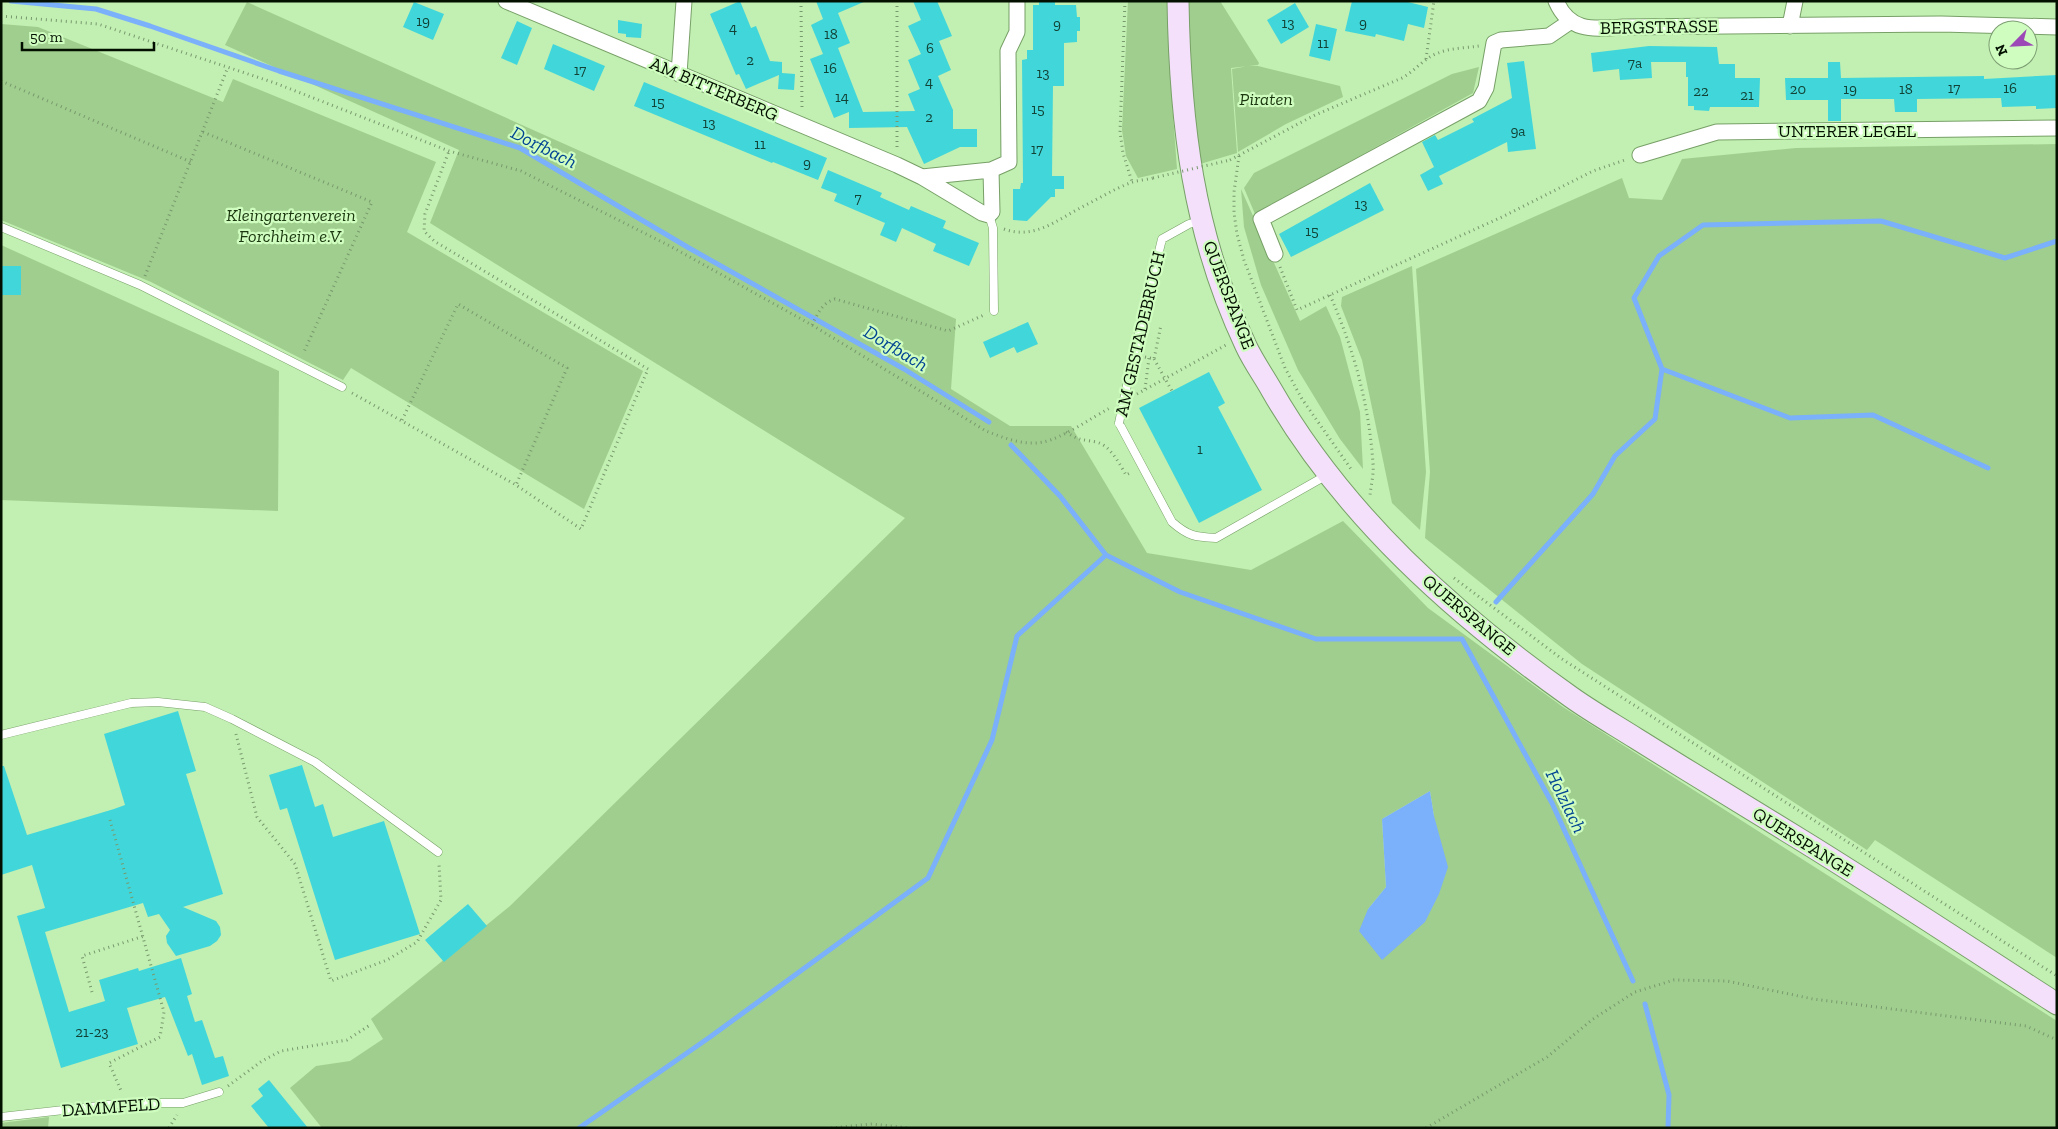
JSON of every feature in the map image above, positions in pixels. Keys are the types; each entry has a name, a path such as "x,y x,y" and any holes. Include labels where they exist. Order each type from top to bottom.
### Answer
{"main road":[{"name":"QUERSPANGE","path":"1178,1 1179,61 1190,172 1216,272 1247,348 1284,413 1327,474 1379,534 1436,589 1504,646 1572,698 1810,846 2057,1004"}],"street":[{"name":"AM BITTERBERG","path":"506,1 897,164 922,176 982,213 989,215"},
{"path":"679,74 684,1"},
{"path":"922,176 991,170 1009,162 1008,51 1017,32 1017,1"},
{"path":"1274,254 1261,219 1479,100 1486,88 1494,43 1501,40 1549,36 1571,21 1562,13 1556,1"},
{"path":"1790,26 1795,1"},
{"name":"BERGSTRASSE","path":"1571,21 1581,27 1595,29 1623,27 1941,24 2057,27"},
{"name":"UNTERER LEGEL","path":"1640,155 1718,132 2057,128"},
{"path":"989,215 992,212 991,170"}],"lane":[{"path":"989,215 993,228 994,311"},
{"name":"AM GESTADEBRUCH","path":"1202,220 1189,224 1162,239 1119,423 1172,522 1184,532 1200,537 1216,538 1327,474"},
{"path":"1,227 140,285 342,387"},
{"path":"1,735 131,703 158,702 205,707 315,762 438,852"},
{"name":"DAMMFELD","path":"1,1117 126,1102 183,1103 219,1092"}],"path":[{"path":"801,1 802,125"},
{"path":"897,1 897,164"},
{"path":"1125,1 1120,132 1123,153 1132,182"},
{"path":"1426,60 1434,1"},
{"path":"1,16 98,24 275,83 449,151 521,171 670,246 812,323 986,431 1009,440 1029,443 1043,442 1066,432 1113,406"},
{"path":"989,215 1001,228 1013,232 1038,230 1132,182 1230,160 1315,115 1402,78 1439,52 1494,43"},
{"path":"140,285 228,67"},
{"path":"1,80 191,162"},
{"path":"203,132 372,202 298,364"},
{"path":"342,387 516,485 581,528 648,369 434,241 424,231 425,214 449,151"},
{"path":"1274,254 1297,310 1502,217 1593,171 1640,155"},
{"path":"1239,156 1234,192 1234,213 1237,234 1253,286 1285,368 1302,399 1352,471"},
{"path":"1330,295 1347,333 1359,371 1373,466 1370,496"},
{"path":"812,323 827,301 835,298 948,331 994,311"},
{"path":"402,420 458,304 567,368 516,485"},
{"path":"1161,325 1154,359 1172,391"},
{"path":"1129,398 1229,344"},
{"path":"1134,354 1154,359"},
{"path":"1145,389 1149,358"},
{"path":"1066,432 1078,440 1097,442 1115,457 1126,474 1142,467"},
{"path":"1364,487 1376,502"},
{"path":"1448,572 1562,659 2057,976"},
{"path":"232,719 257,816 296,864 332,981 387,960 417,942 441,900 438,852"},
{"path":"110,820 164,1012 160,1036 109,1063 126,1102"},
{"path":"92,992 82,956 144,936"},
{"path":"1426,1128 1547,1057 1593,1019 1635,992 1674,980 1727,980 1813,999 2026,1026 2057,1040"},
{"path":"219,1092 262,1061 281,1051 347,1040 370,1025"},
{"path":"831,1128 872,1124 909,1128"}],"green space":[{"path":"1128,1 1169,1 1169,60 1177,169 1138,178 1126,156 1122,130"},
{"path":"1186,1 1220,1 1259,63 1258,65 1231,68 1237,153 1200,164 1190,98"},
{"path":"247,2 956,319 951,389 1010,426 1071,426 1147,553 1251,570 1343,521 1428,608 1563,707 2057,1021 2057,1128 322,1128 290,1088 316,1066 350,1061 383,1039 371,1019 510,906 905,518 430,223 459,150 225,45","holes":["1430,791 1434,816 1382,960 1368,909 1386,887 1382,819"]},
{"name":"Kleingartenverein Forchheim e.V.","path":"1,24 38,27 223,102 233,79 436,162 407,232 643,371 584,509 351,368 343,380 151,282 1,220"},
{"name":"Piraten","path":"1258,66 1340,86 1343,97 1286,124 1238,152 1232,69"},
{"path":"1479,67 1473,93 1255,214 1244,188 1254,173 1452,74"},
{"path":"2057,144 2057,958 1875,840 1867,850 1582,664 1425,538 1430,472 1416,269 1622,178 1629,198 1662,200 1682,159 1796,148"},
{"path":"1241,189 1300,321 1326,306 1340,337 1360,412 1363,469 1340,439 1298,370 1261,285 1244,227"},
{"path":"1,245 279,371 278,511 1,500"},
{"path":"1412,266 1426,472 1420,530 1392,503 1362,360 1341,306 1342,297"},
{"path":"49,1117 48,1128 1,1128 1,1123"}],"water":[{"path":"1430,791 1434,816 1448,867 1439,894 1425,922 1382,960 1359,931 1368,909 1386,887 1382,819"}],"building":[{"path":"740,1 751,28 756,26 770,61 782,62 782,73 795,74 794,90 778,89 779,75 746,89 739,74 736,75 710,14"},
{"path":"816,1 866,1 838,13 850,43 838,48 863,112 915,111 908,94 920,89 908,60 921,54 908,26 921,20 913,1 937,1 952,36 939,41 951,70 938,76 953,110 953,129 977,129 977,147 960,147 924,164 907,127 849,128 849,112 834,118 810,59 823,54 811,25 823,19"},
{"path":"1039,1 1055,1 1055,5 1076,5 1077,17 1080,17 1080,31 1077,31 1077,42 1064,43 1064,86 1053,86 1052,176 1064,176 1064,189 1055,189 1055,197 1051,197 1027,221 1013,220 1013,189 1020,189 1021,183 1023,183 1022,60 1027,59 1027,50 1033,50 1033,5 1039,5"},
{"path":"1352,1 1404,1 1428,7 1424,28 1408,24 1404,41 1376,34 1375,37 1345,31"},
{"path":"414,2 444,14 433,40 403,27"},
{"path":"1295,3 1309,27 1281,44 1267,20"},
{"path":"618,20 642,24 641,38 626,37 626,34 618,33"},
{"path":"517,21 532,28 517,65 501,58"},
{"path":"1316,24 1337,29 1330,61 1309,56"},
{"path":"553,44 605,66 594,91 544,69"},
{"path":"1649,46 1717,47 1719,64 1735,64 1735,78 1760,78 1759,107 1710,107 1709,111 1694,110 1694,106 1688,106 1686,62 1651,62 1652,78 1620,80 1619,69 1593,72 1591,53"},
{"path":"1524,61 1536,149 1508,152 1507,142 1439,176 1443,184 1428,191 1420,175 1434,167 1422,142 1435,135 1438,140 1474,122 1472,119 1512,98 1507,63"},
{"path":"1828,62 1840,62 1841,78 1984,76 1984,79 2057,75 2057,108 2036,109 2036,106 2002,107 2001,98 1917,99 1917,112 1895,112 1894,99 1841,99 1841,121 1828,121 1828,100 1786,100 1785,78 1828,78"},
{"path":"644,82 827,158 818,180 634,106"},
{"path":"828,170 882,193 880,197 909,210 911,206 946,221 943,228 979,243 969,266 933,251 936,244 902,228 896,242 880,235 885,223 834,201 837,194 821,188"},
{"path":"1370,183 1384,210 1291,257 1279,234"},
{"path":"1,266 21,266 21,295 1,295"},
{"path":"1028,322 1038,344 1017,353 1014,347 990,358 983,342"},
{"path":"1209,372 1225,403 1218,407 1262,490 1199,523 1139,408"},
{"path":"178,711 196,771 186,774 223,894 183,907 216,921 220,927 221,935 210,946 176,956 167,943 166,936 170,930 159,914 148,917 143,903 45,932 69,1012 105,1001 99,980 138,968 139,971 181,958 192,994 187,996 195,1022 202,1020 215,1058 223,1056 229,1076 202,1085 192,1054 188,1056 165,997 127,1008 138,1044 61,1068 17,916 45,908 32,865 1,875 1,766 4,766 27,835 114,809 125,805 104,734"},
{"path":"302,765 315,807 323,804 333,837 384,821 420,934 335,960 287,808 280,810 269,775"},
{"path":"468,904 487,926 444,962 425,940"},
{"path":"269,1080 308,1128 269,1128 251,1106 263,1096 258,1089"}],"waterway":[{"name":"Dorfbach","path":"11,1 96,9 279,71 520,148 689,248 904,369 989,422"},
{"path":"1496,602 1593,494 1615,456 1655,419 1662,369 1634,298 1659,256 1703,225 1881,221 2005,258 2057,241"},
{"path":"1662,369 1790,418 1873,415 1988,468"},
{"path":"1011,445 1060,496 1106,555 1180,592 1316,639 1462,639 1552,803 1633,981"},
{"path":"579,1128 710,1037 928,878 992,740 1017,636 1106,555"},
{"name":"Holzlach","path":"1645,1004 1669,1095 1668,1128"}]}
